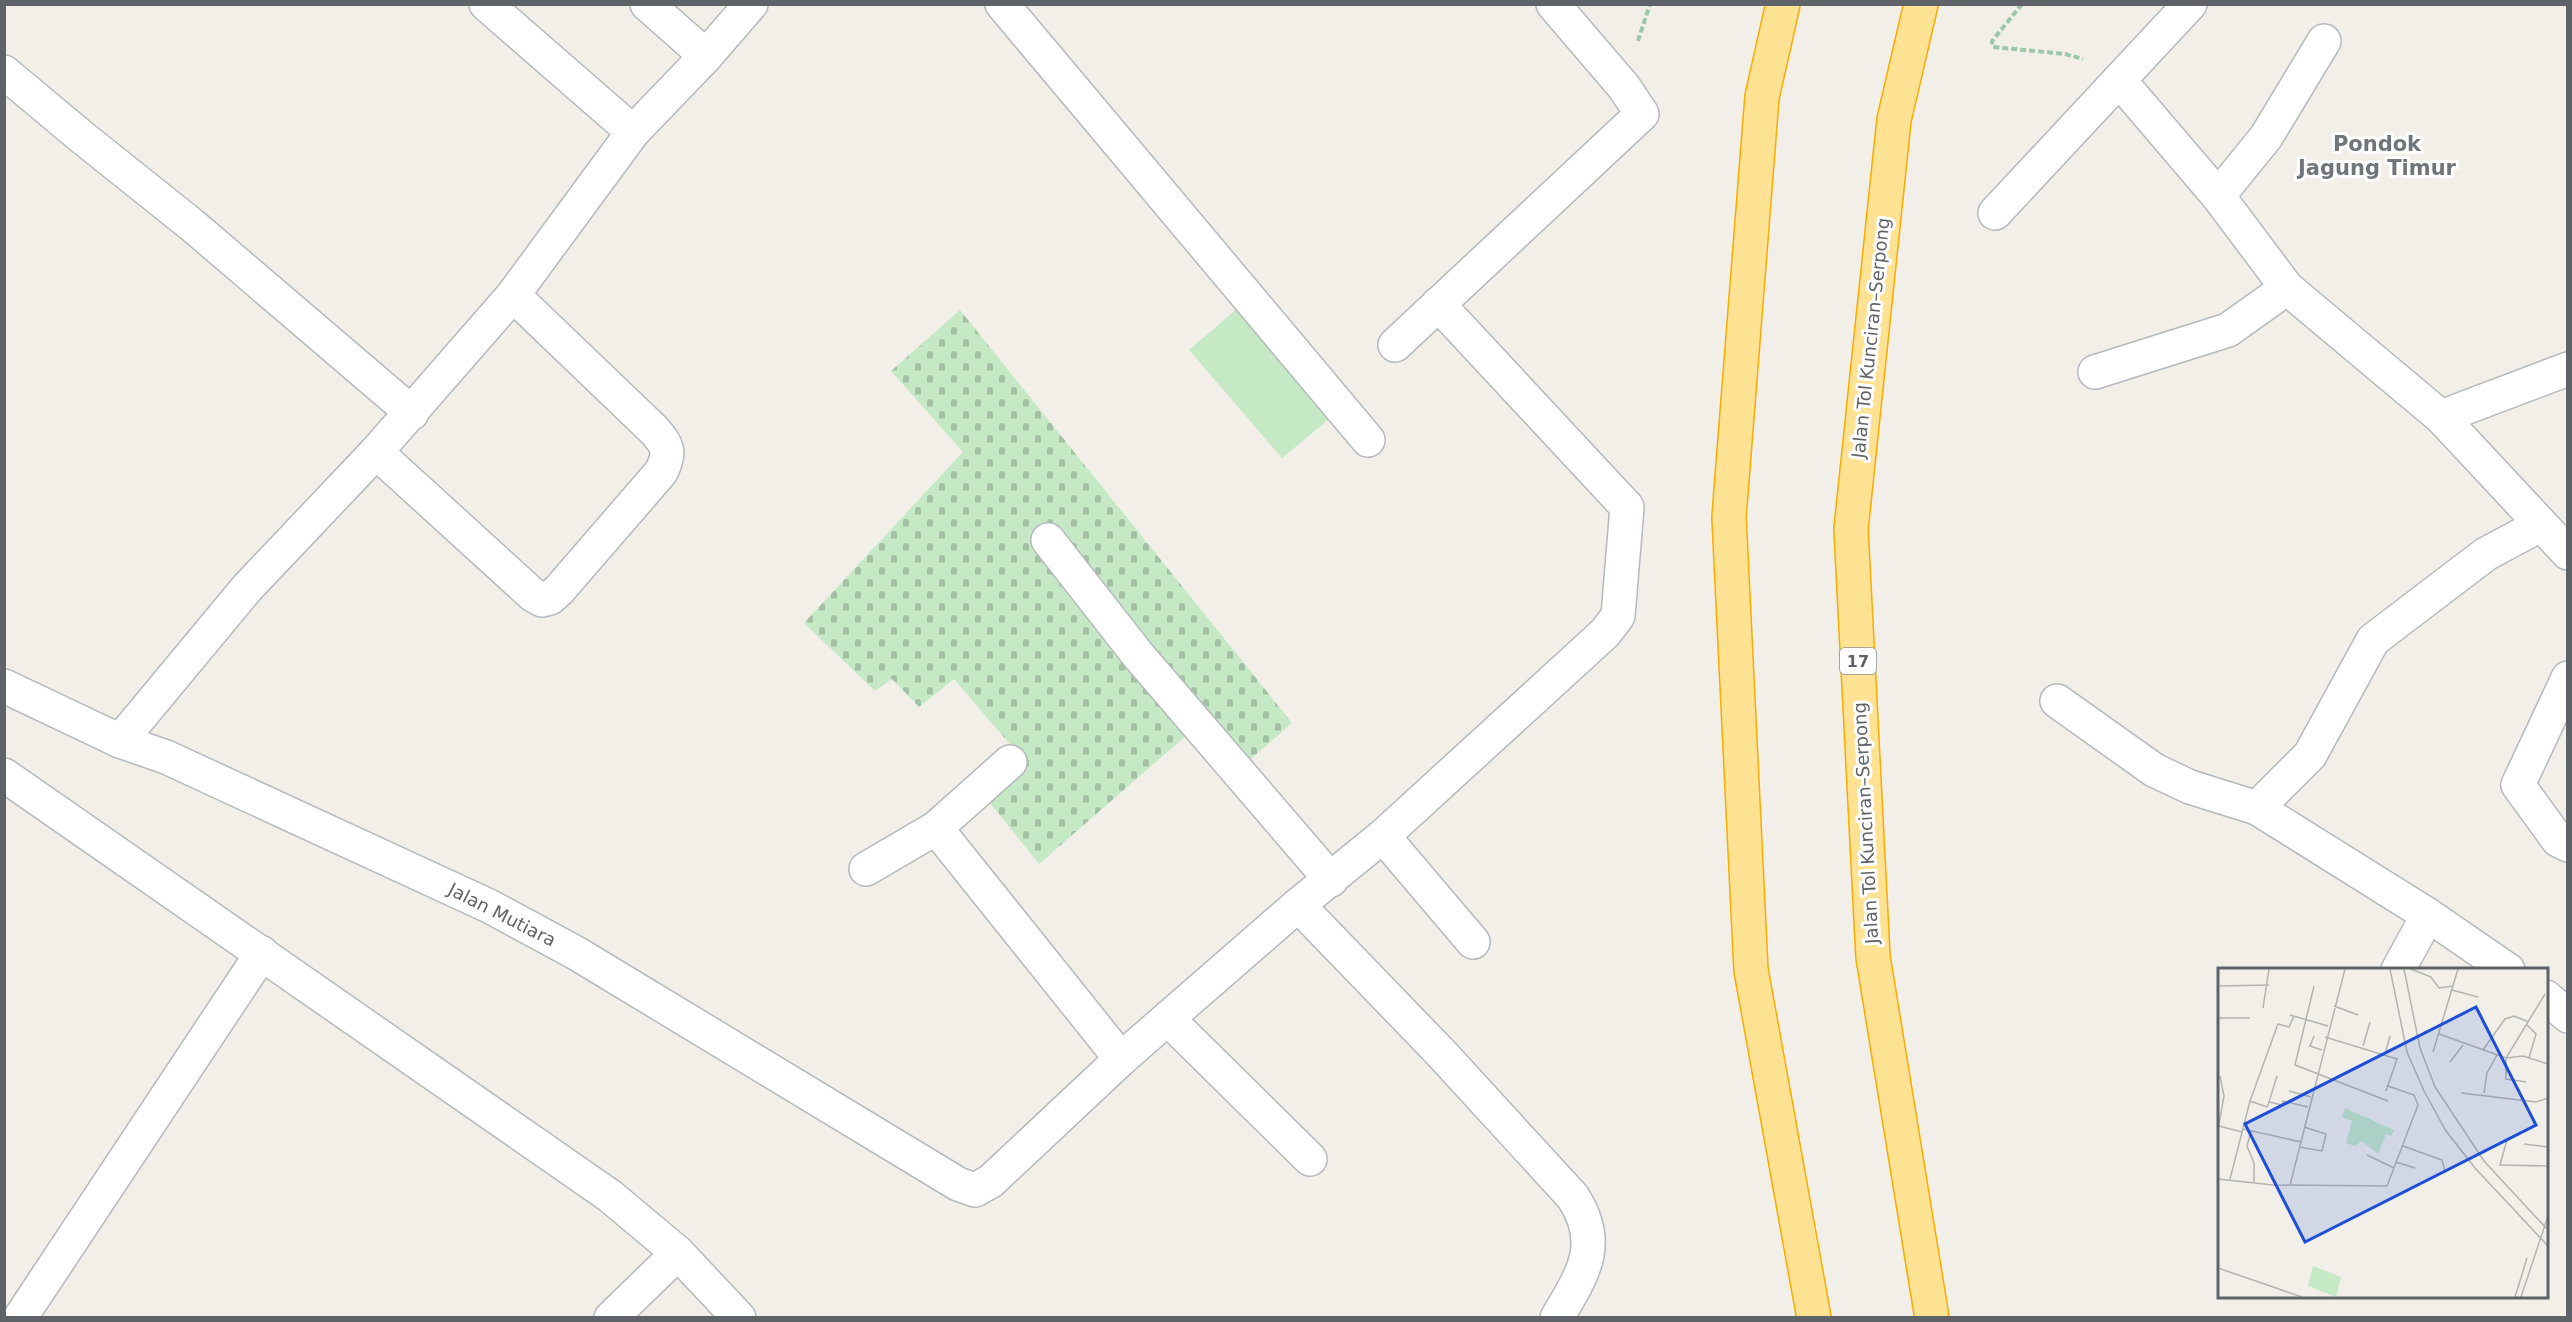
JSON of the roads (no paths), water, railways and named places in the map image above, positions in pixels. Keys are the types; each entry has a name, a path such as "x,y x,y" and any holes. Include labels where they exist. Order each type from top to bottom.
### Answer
{"highway":[{"path":"1783,4 1762,97 1729,517 1750,970 1814,1317"},
{"name":"Jalan Tol Kunciran–Serpong","path":"1921,4 1893,120 1851,529 1873,957 1932,1317"}],"street":[{"path":"486,4 633,132"},
{"path":"647,4 706,56"},
{"path":"120,741 248,588 376,452 513,295 633,132 706,56 751,4"},
{"path":"1002,4 1368,440"},
{"path":"1995,213 2190,4"},
{"path":"1395,345 1642,114 1624,87 1560,7"},
{"path":"2218,196 2260,147 2324,40"},
{"path":"2119,80 2218,196 2287,288 2441,417 2568,553"},
{"path":"10,88 192,225 412,412"},
{"path":"2095,372 2228,330 2287,288"},
{"path":"376,452 533,595 542,600 550,598 566,582 661,472 668,457 665,443 654,430 513,295"},
{"path":"936,828 1121,1059 1298,905 1383,836 1605,633 1618,616 1627,507 1438,304"},
{"path":"2441,417 2568,369"},
{"path":"2257,808 2310,755 2373,640 2486,554 2540,525"},
{"path":"1048,540 1138,655 1330,880"},
{"path":"2568,678 2517,785 2558,840 2568,844"},
{"name":"Jalan Mutiara","path":"4,686 120,741 166,757 489,906 576,953 958,1184 975,1190 991,1181 1121,1059"},
{"path":"2057,701 2154,770 2190,787 2257,808 2428,915 2507,968"},
{"path":"866,869 936,828 1010,762"},
{"path":"4,775 610,1196 678,1253 739,1317"},
{"path":"1383,836 1473,942"},
{"path":"1298,905 1441,1053 1574,1197 1582,1211 1589,1245 1587,1262 1557,1317"},
{"path":"2399,968 2428,915"},
{"path":"20,1317 262,953"},
{"path":"2548,998 2568,1016"},
{"path":"1168,1019 1310,1159"},
{"path":"611,1317 678,1253"}],"district":[{"name":"Pondok Jagung Timur","path":"2377,156"}]}
